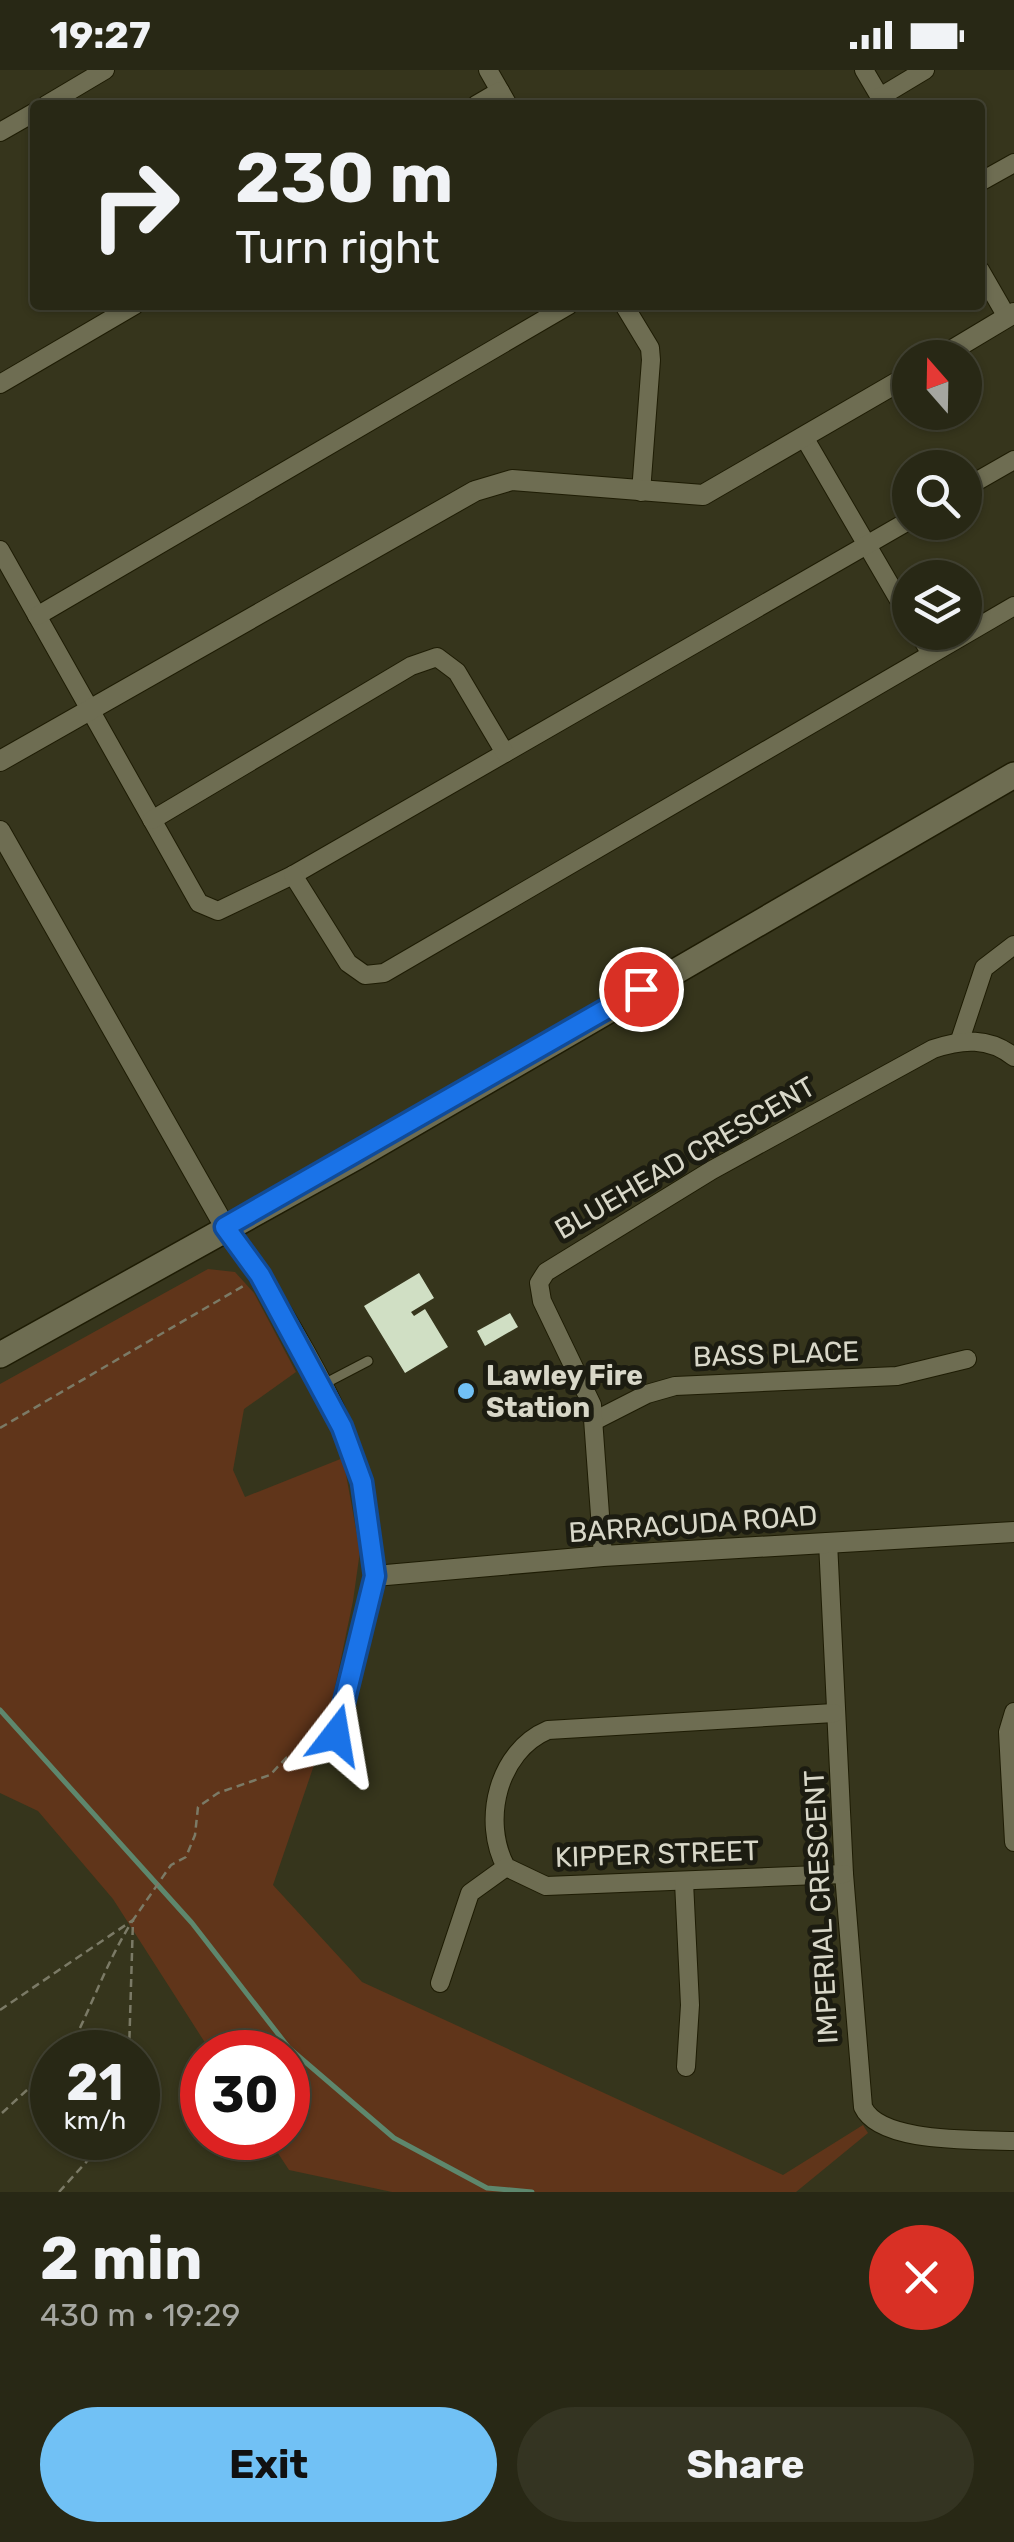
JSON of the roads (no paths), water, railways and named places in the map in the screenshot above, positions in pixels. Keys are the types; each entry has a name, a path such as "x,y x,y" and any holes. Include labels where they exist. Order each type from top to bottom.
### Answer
{"main road":[{"path":"0,1355 356,1156 1014,775"}],"street":[{"path":"54,100 105,70"},
{"path":"488,70 504,98"},
{"path":"864,70 881,100"},
{"path":"883,100 925,70"},
{"path":"0,132 30,115"},
{"path":"985,179 1014,163"},
{"path":"969,340 1011,315 985,277"},
{"path":"0,384 126,310"},
{"path":"37,616 560,310"},
{"path":"627,310 650,348 652,360 641,492"},
{"path":"0,761 474,491 512,480 702,494 892,385"},
{"path":"804,438 892,588"},
{"path":"982,478 1014,460"},
{"path":"0,550 199,903 209,910 231,907 293,875 892,530"},
{"path":"293,875 348,963 365,975 384,973 1014,606"},
{"path":"929,650 931,654"},
{"path":"152,820 411,666 437,657 457,672 505,753"},
{"path":"0,832 225,1227 260,1275 342,1427 362,1482 375,1576 336,1735"},
{"path":"1014,945 984,968 960,1040 1004,1049 1014,1057"},
{"name":"BLUEHEAD CRESCENT","path":"603,1556 594,1422 587,1386 542,1301 539,1284 546,1272 712,1170 933,1049 960,1040"},
{"name":"BASS PLACE","path":"594,1422 647,1394 675,1386 897,1376 966,1358"},
{"name":"BARRACUDA ROAD","path":"375,1576 603,1556 1014,1532"},
{"name":"IMPERIAL CRESCENT","path":"828,1542 844,1874 858,2076 866,2114 877,2124 916,2135 1014,2141"},
{"path":"1014,1712 1008,1732 1014,1842"},
{"path":"440,1983 470,1892 506,1868 493,1825 500,1786 516,1752 539,1734 566,1726 834,1713"},
{"name":"KIPPER STREET","path":"506,1868 546,1886 844,1874"},
{"path":"684,1882 690,2005 686,2067"}],"lane":[{"path":"320,1386 368,1361"}],"waterway":[{"path":"0,1710 192,1923 289,2048 394,2138 487,2188 532,2192"}],"place":[{"name":"Lawley Fire Station","path":"466,1391"}]}
